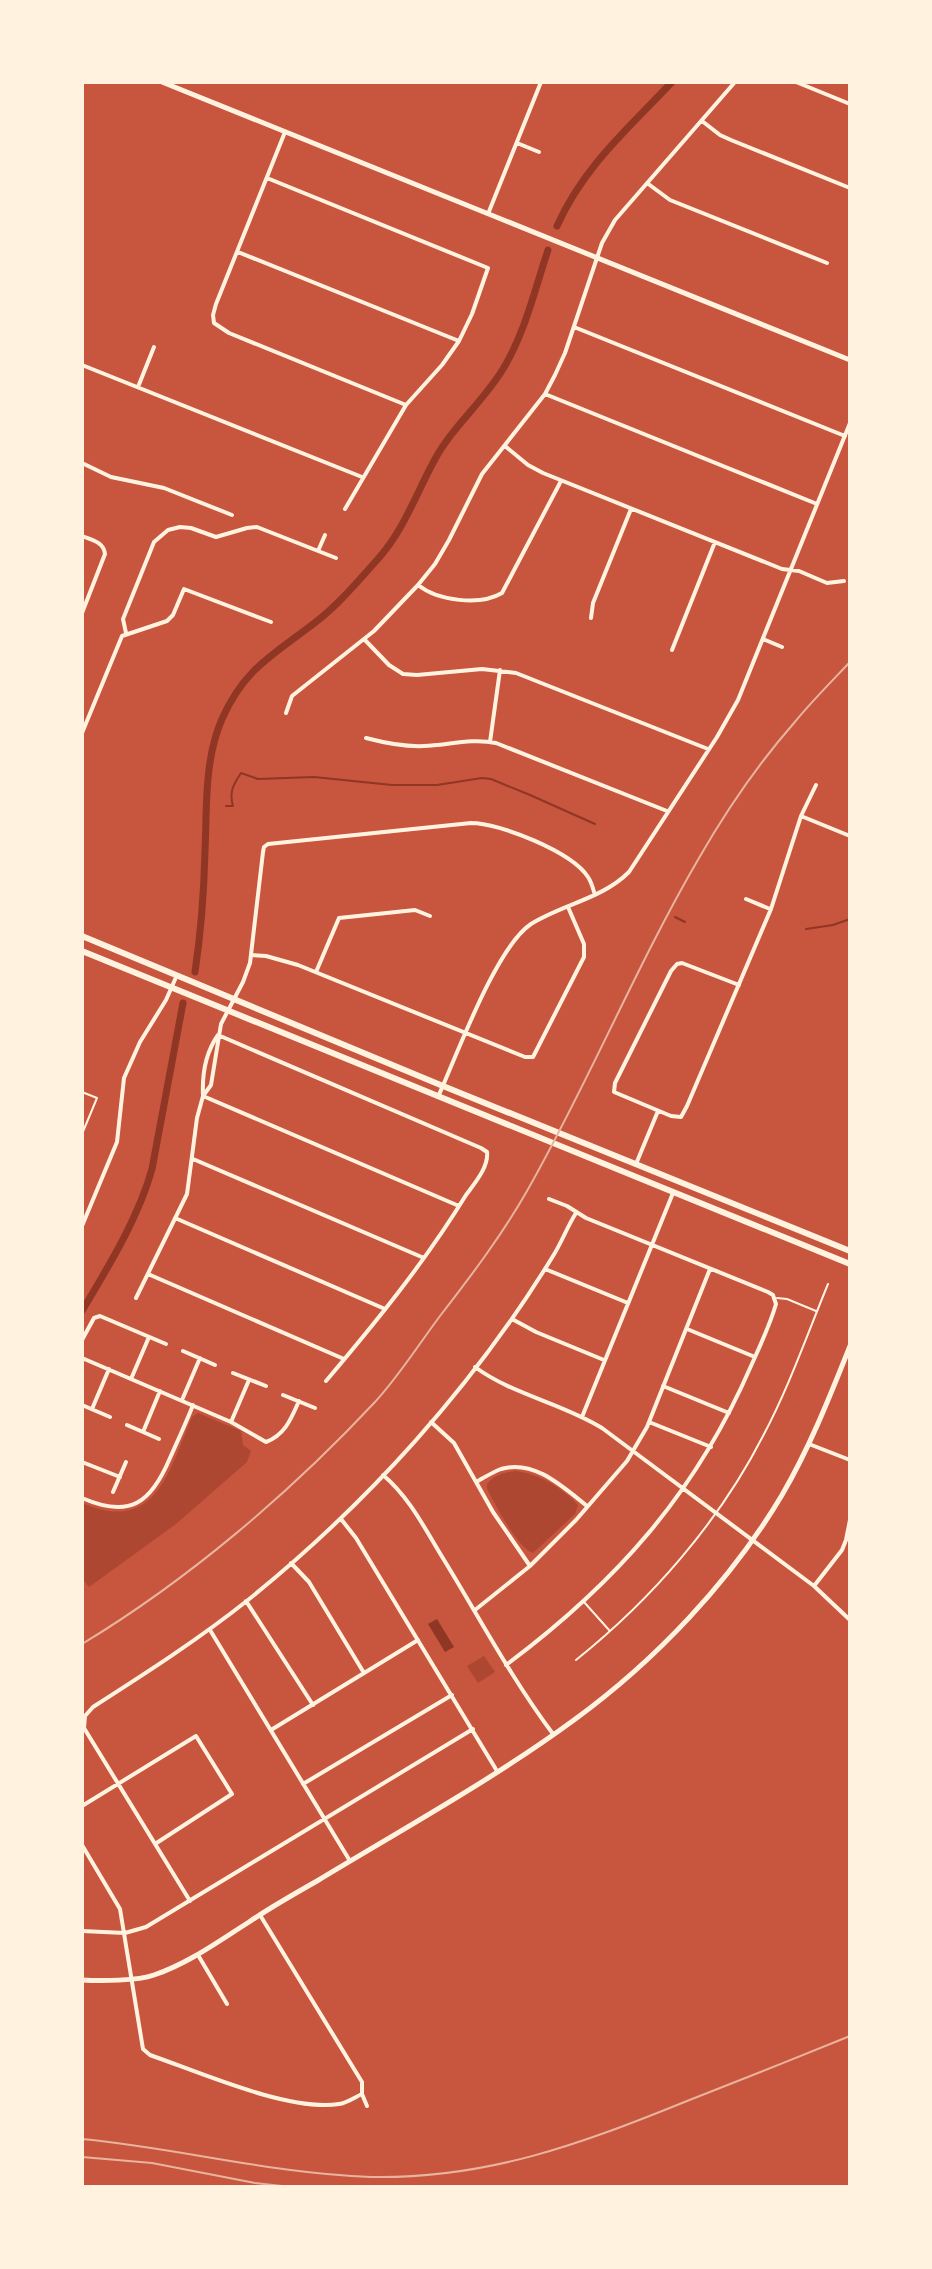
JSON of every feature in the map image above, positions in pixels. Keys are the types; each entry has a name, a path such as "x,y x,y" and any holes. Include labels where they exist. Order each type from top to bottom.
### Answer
{"main road":[{"path":"82,936 850,1251"},
{"path":"82,951 850,1264"}],"street":[{"path":"162,82 850,360"},
{"path":"488,214 541,82"},
{"path":"286,713 288,701 296,692 364,639 418,585 443,552 482,474 545,394 565,353 596,258 615,220 735,82"},
{"path":"796,82 850,104"},
{"path":"702,121 731,140 850,188"},
{"path":"285,132 216,304 214,323 229,333 406,405"},
{"path":"517,143 539,152"},
{"path":"267,178 488,268 459,341 406,405 345,509"},
{"path":"647,183 670,200 827,263"},
{"path":"238,252 459,341"},
{"path":"574,327 845,436"},
{"path":"138,387 154,347"},
{"path":"82,365 363,477"},
{"path":"545,394 817,504"},
{"path":"438,1097 465,1033 516,937 536,921 595,895 629,872 738,700 850,423"},
{"path":"504,446 528,465 631,509 827,583 844,581"},
{"path":"82,463 111,477 165,489 232,515"},
{"path":"418,585 430,593 452,599 490,598 502,593 561,481"},
{"path":"591,618 593,603 631,509"},
{"path":"126,633 123,619 154,542 168,530 186,527 220,537 257,527 336,558"},
{"path":"318,551 325,535"},
{"path":"82,536 104,549 104,557 82,613"},
{"path":"672,650 715,542"},
{"path":"82,733 120,638 126,633 167,621 173,615 184,589 271,622"},
{"path":"364,639 394,670 403,674 500,670 534,679 708,749"},
{"path":"763,639 782,647"},
{"path":"490,742 500,670"},
{"path":"366,738 416,747 490,742 667,811"},
{"path":"739,985 682,963 677,964 615,1083 614,1092 658,1111 681,1117 739,985 771,909 801,816 816,785"},
{"path":"801,816 850,836"},
{"path":"136,1298 189,1187 197,1118 203,1096 202,1083 210,1046 243,982 251,955 264,847 272,843 419,828 491,824 540,843 561,855 588,876 595,895"},
{"path":"746,899 771,909"},
{"path":"251,955 280,959 316,972 525,1057 533,1057 584,957 584,944 568,907"},
{"path":"316,972 339,918 415,910 430,916"},
{"path":"82,1226 117,1142 124,1078 177,975"},
{"path":"218,1035 481,1148 488,1154 488,1159 424,1258 326,1381"},
{"path":"203,1096 459,1206"},
{"path":"636,1164 658,1111"},
{"path":"193,1159 424,1258"},
{"path":"582,1417 674,1192"},
{"path":"506,1665 583,1602 639,1545 684,1489 729,1413 775,1306 775,1298 768,1292 549,1199"},
{"path":"190,1901 84,1728 85,1716 90,1709 246,1601 341,1519 431,1422 512,1319 545,1269 576,1213"},
{"path":"175,1218 385,1309"},
{"path":"545,1269 628,1303"},
{"path":"475,1610 547,1550 606,1487 634,1451 649,1422 710,1269"},
{"path":"148,1274 345,1359"},
{"path":"82,1340 94,1318 100,1316 166,1344"},
{"path":"512,1319 605,1360"},
{"path":"686,1329 755,1357"},
{"path":"131,1379 149,1337"},
{"path":"82,1980 152,1976 198,1955 497,1771 612,1690 657,1649 753,1539 782,1496 809,1444 850,1346"},
{"path":"183,1351 215,1365"},
{"path":"82,1358 231,1422 266,1442 281,1434 299,1401"},
{"path":"182,1400 200,1358"},
{"path":"475,1367 499,1382 602,1428 814,1586 850,1620"},
{"path":"92,1409 109,1369"},
{"path":"233,1373 266,1386"},
{"path":"231,1422 249,1380"},
{"path":"663,1386 729,1413"},
{"path":"143,1432 160,1391"},
{"path":"283,1395 315,1408"},
{"path":"82,1405 110,1417"},
{"path":"82,1498 104,1507 124,1508 138,1503 153,1491 193,1405"},
{"path":"431,1422 454,1443 493,1512 530,1566"},
{"path":"649,1422 711,1447"},
{"path":"127,1425 159,1439"},
{"path":"809,1444 850,1460"},
{"path":"82,1462 120,1477"},
{"path":"113,1492 126,1462"},
{"path":"478,1481 500,1470 525,1468 556,1482 587,1506"},
{"path":"383,1475 410,1505 506,1665 553,1734"},
{"path":"341,1519 356,1538 497,1771"},
{"path":"814,1586 842,1550 850,1520"},
{"path":"291,1563 309,1582 364,1673"},
{"path":"246,1601 313,1705"},
{"path":"209,1629 350,1861"},
{"path":"271,1730 418,1640"},
{"path":"303,1784 452,1695"},
{"path":"82,1931 125,1933 146,1927 473,1729"},
{"path":"82,1806 196,1736 232,1794 155,1844"},
{"path":"82,1845 120,1909 143,2049 150,2055 277,2098 313,2105 341,2104 362,2094"},
{"path":"260,1915 362,2082 362,2094 367,2106"},
{"path":"198,1955 227,2004"}],"lane":[{"path":"82,1092 97,1098 82,1134"},
{"path":"576,1660 610,1631 665,1575 717,1513 769,1425 828,1284"},
{"path":"775,1298 787,1299 817,1312"},
{"path":"583,1602 610,1631"}],"shaded area":[{"path":"198,1413 241,1431 243,1445 251,1451 247,1462 176,1524 89,1587 82,1579 82,1503 107,1511 127,1511 143,1504 167,1476 192,1417"},
{"path":"516,1471 550,1483 578,1505 575,1514 533,1553 514,1535 487,1489 493,1478"},
{"path":"437,1619 454,1647 445,1652 428,1624"},
{"path":"484,1656 495,1672 478,1683 467,1666"}],"waterway":[{"path":"557,226 594,166 672,82"},
{"path":"195,972 203,897 209,767 222,719 251,674 333,607 395,537 441,449 495,381 511,355 548,250"},
{"path":"226,806 233,806 232,789 241,773 258,779 314,777 392,785 437,785 482,778 491,779 595,824"},
{"path":"675,917 685,922"},
{"path":"806,929 850,919"},
{"path":"82,1311 122,1242 146,1188 183,1003"}],"railway":[{"path":"82,1644 161,1592 273,1502 342,1436 392,1382 486,1255 527,1191 654,940 720,823 755,771 850,662"},
{"path":"82,2139 334,2175 414,2176 454,2172 533,2156 609,2131 850,2036"},
{"path":"82,2157 152,2163 291,2187"}]}
